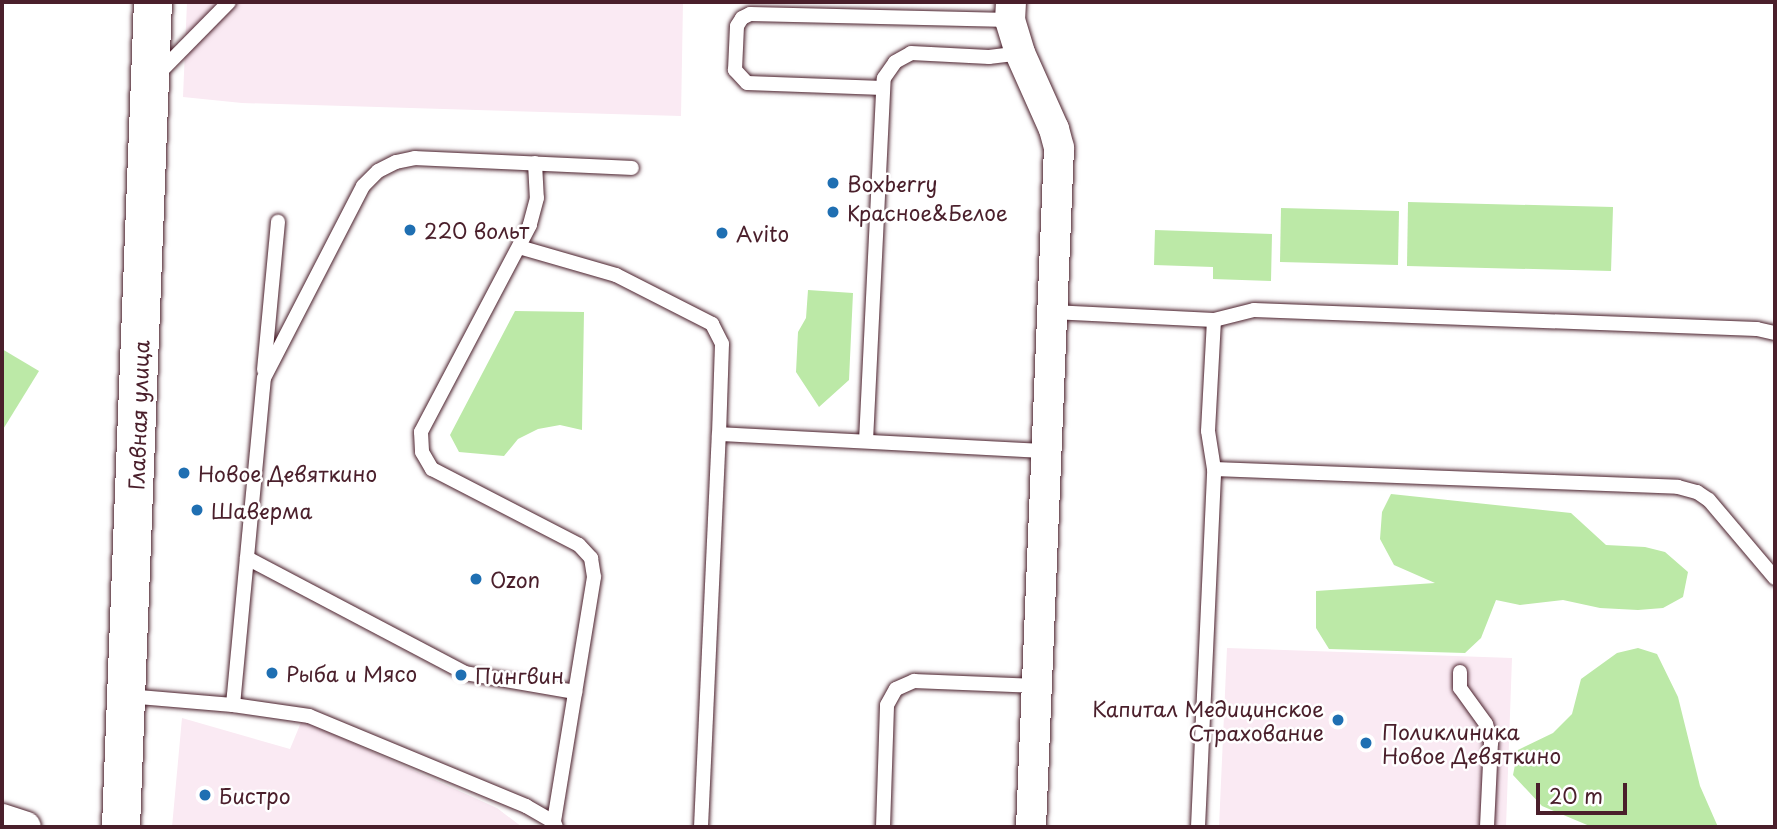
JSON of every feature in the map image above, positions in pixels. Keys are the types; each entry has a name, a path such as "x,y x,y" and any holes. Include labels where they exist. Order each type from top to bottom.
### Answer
{"main road":[{"name":"Главная улица","path":"121,827 153,2"}],"street":[{"path":"1010,11 1020,53 1054,129 1059,148 1031,827"},
{"path":"2,819 26,827"}],"lane":[{"path":"152,80 229,2"},
{"path":"883,88 747,83 735,70 737,26 742,18 750,14 1010,11"},
{"path":"866,441 884,78 895,62 911,53 989,57 1020,53"},
{"path":"264,379 363,186 378,171 396,162 415,158 632,167"},
{"path":"127,696 233,705 309,716 526,806 555,825 594,577 591,558 579,545 432,469 422,452 421,432 530,225 537,198 536,163"},
{"path":"233,705 278,222"},
{"path":"519,247 616,275 712,324 722,344 701,827"},
{"path":"1052,312 1214,320 1254,310 1757,329 1775,333"},
{"path":"1198,827 1214,469 1208,431 1214,320"},
{"path":"719,434 1046,451"},
{"path":"1214,469 1678,487 1698,492 1709,500 1775,578"},
{"path":"247,558 466,673 575,692"},
{"path":"1460,672 1460,688 1486,724 1491,742 1487,827"},
{"path":"883,827 887,705 896,689 914,681 1037,686"}],"shaded area":[{"path":"187,2 683,2 681,116 242,103 183,97"},
{"name":"Поликлиника Новое Девяткино","path":"1227,648 1512,658 1506,827 1219,827"},
{"path":"182,718 290,749 302,720 497,808 522,827 172,827"}],"green space":[{"path":"1408,202 1613,207 1611,271 1407,266"},
{"path":"1281,208 1399,211 1398,265 1280,262"},
{"path":"1155,230 1272,234 1271,281 1213,279 1213,267 1154,265"},
{"path":"808,290 853,293 849,380 819,407 796,372 798,332 806,318"},
{"path":"515,311 584,312 582,430 560,425 538,429 518,439 504,456 459,452 450,435"},
{"path":"2,349 39,371 2,431"},
{"path":"1391,494 1571,513 1606,545 1645,547 1665,552 1688,572 1683,597 1663,608 1638,610 1600,608 1563,600 1520,605 1496,600 1481,638 1465,653 1329,649 1316,628 1316,591 1435,583 1394,565 1380,539 1382,512"},
{"path":"1638,648 1657,654 1678,697 1700,786 1718,827 1592,827 1542,806 1513,775 1518,750 1553,733 1572,714 1581,679 1617,653"}],"place":[{"name":"Boxberry","path":"833,183"},
{"name":"Красное&Белое","path":"833,212"},
{"name":"220 вольт","path":"410,230"},
{"name":"Avito","path":"722,233"},
{"name":"Новое Девяткино","path":"184,473"},
{"name":"Шаверма","path":"197,510"},
{"name":"Ozon","path":"476,579"},
{"name":"Рыба и Мясо","path":"272,673"},
{"name":"Пингвин","path":"461,675"},
{"name":"Капитал Медицинское Страхование","path":"1338,720"},
{"name":"Поликлиника Новое Девяткино","path":"1366,743"},
{"name":"Бистро","path":"205,795"}]}
